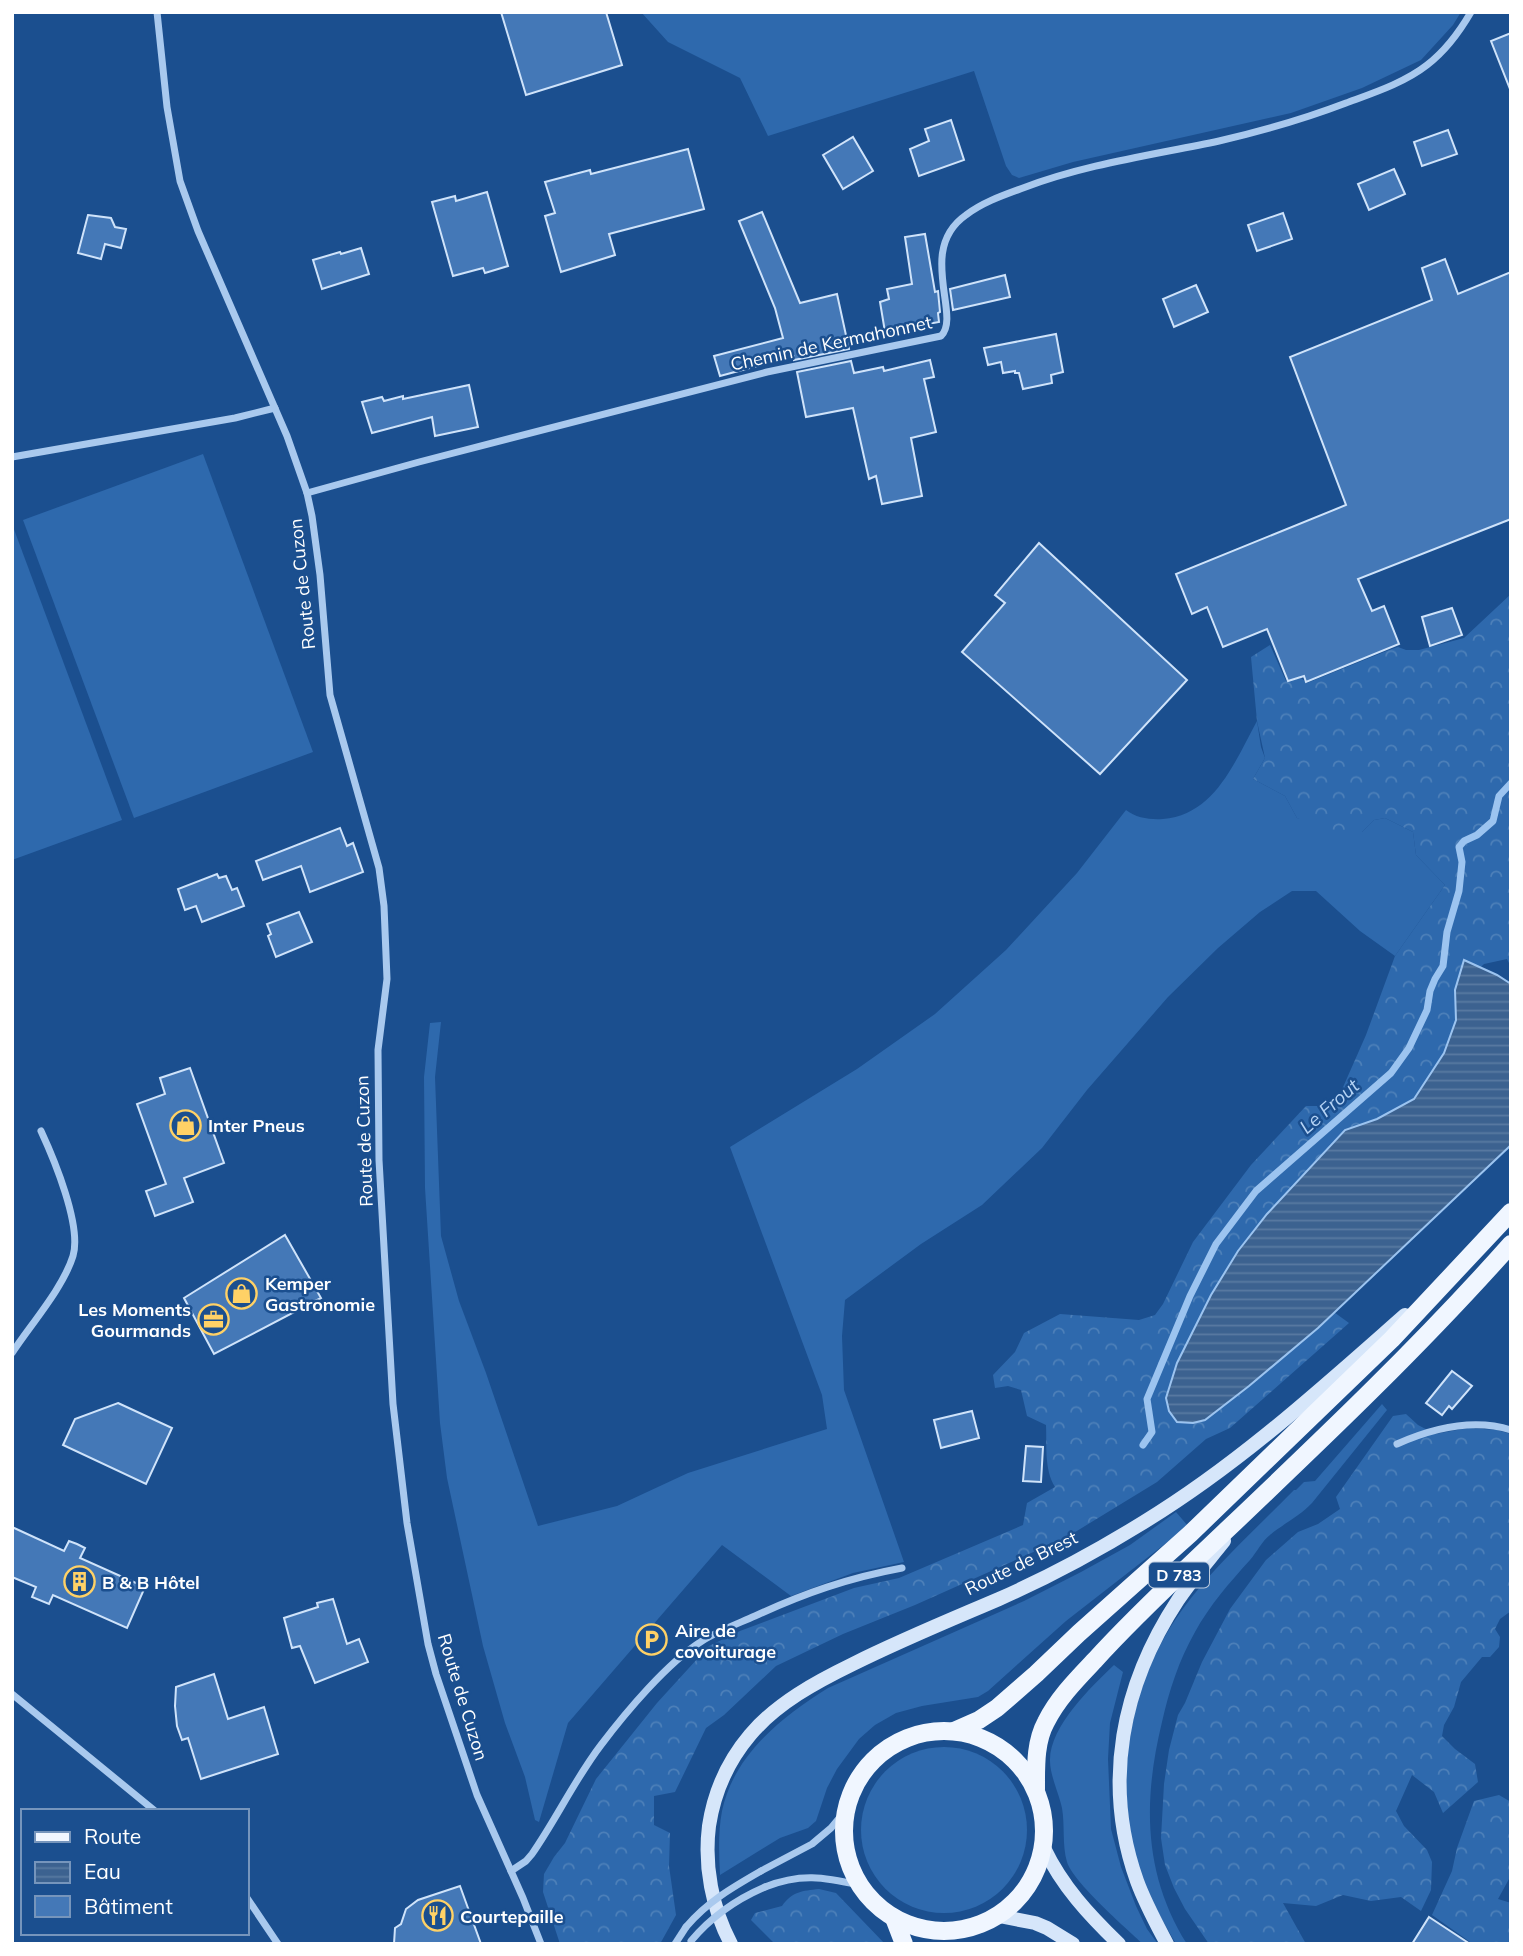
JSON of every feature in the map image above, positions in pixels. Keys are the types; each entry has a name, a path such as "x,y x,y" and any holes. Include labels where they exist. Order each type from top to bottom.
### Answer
{"main road":[{"name":"Route de Brest","path":"954,1731 979,1720 996,1708 1189,1534 1392,1339 1511,1212"},
{"name":"D 783","path":"1036,1789 1039,1738 1045,1723 1057,1703 1086,1669 1140,1613 1379,1383 1511,1244"},
{"name":"Route de Brest","path":"731,1944 712,1891 706,1857 710,1820 719,1787 728,1768 750,1735 765,1719 799,1693 838,1671 1068,1566 1179,1500 1263,1438 1466,1261"},
{"path":"1167,1944 1146,1904 1124,1831 1120,1771 1124,1728 1142,1667 1163,1626 1179,1599 1252,1506"},
{"path":"938,1731 975,1735 1011,1756 1036,1789 1044,1818 1044,1848 1035,1874 1020,1897 999,1916 970,1935 919,1928 894,1918 875,1904 859,1885 850,1868 843,1829 850,1794 857,1780 878,1755 899,1742 922,1733 938,1731"},
{"path":"1044,1848 1073,1896 1119,1944"},
{"path":"999,1916 1035,1923 1073,1944"},
{"path":"894,1918 904,1944"}],"street":[{"name":"Route de Cuzon","path":"157,12 169,121 180,181 198,230 275,408 307,493 319,559 330,695 379,868 384,906 387,979 378,1049 379,1160 393,1404 407,1523 428,1644 436,1674 477,1795 541,1944"},
{"name":"Chemin de Kermahonnet","path":"307,493 431,458 767,372 942,336 948,323 941,275 944,245 956,223 972,210 1017,190 1066,173 1262,131 1361,98 1412,75 1429,64 1471,12"},
{"path":"12,457 234,418 275,408"},
{"path":"12,1353 65,1275 75,1247 69,1207 41,1131"},
{"path":"1397,1444 1415,1436 1456,1426 1487,1424 1511,1430"},
{"path":"511,1871 532,1854 601,1744 681,1657 723,1630 775,1607 856,1577 902,1568"},
{"path":"12,1694 153,1809"},
{"path":"675,1944 686,1927 717,1898 812,1844 831,1828 846,1810"},
{"path":"690,1942 724,1910 765,1886 790,1878 815,1877 859,1885"},
{"path":"248,1899 278,1944"}],"green space":[{"path":"641,12 1461,12 1453,25 1421,60 1362,88 1291,113 1073,162 1019,178 1012,175 1006,166 974,71 768,136 740,78 668,42"},
{"path":"203,454 313,752 134,818 23,520"},
{"path":"12,524 122,820 12,860"},
{"path":"1511,594 1511,967 1507,959 1484,964 1456,990 1456,1020 1444,1053 1414,1099 1377,1119 1345,1130 1331,1310 1349,1323 1230,1428 1206,1439 1157,1482 1067,1537 843,1634 776,1666 724,1715 706,1728 675,1792 654,1796 654,1825 670,1833 669,1866 676,1915 660,1944 560,1944 543,1892 544,1874 565,1843 596,1779 657,1703 709,1646 740,1631 854,1588 899,1578 1023,1525 1027,1503 1055,1487 1048,1465 1046,1425 1027,1416 1021,1390 1008,1386 995,1388 993,1375 1015,1352 1024,1333 1060,1314 1139,1320 1155,1315 1193,1242 1251,1165 1306,1106 1322,1106 1340,1094 1366,1035 1395,956 1445,885 1416,855 1413,832 1385,818 1374,820 1362,832 1336,830 1314,824 1297,818 1285,796 1253,779 1265,758 1257,721 1251,657 1270,645 1286,681 1301,678 1307,683 1398,647 1419,650 1464,638"},
{"path":"1257,721 1265,758 1253,779 1285,796 1297,818 1362,832 1374,820 1385,818 1413,832 1416,855 1445,885 1395,956 1360,931 1316,891 1292,891 1260,912 1168,997 1087,1090 1042,1148 982,1205 921,1244 845,1300 842,1336 844,1390 904,1562 853,1573 791,1596 722,1545 568,1723 539,1822 535,1820 525,1777 505,1723 483,1646 447,1478 440,1423 425,1188 424,1077 430,1023 441,1022 435,1077 441,1236 459,1301 538,1526 617,1506 688,1473 827,1429 822,1395 730,1147 857,1069 935,1014 1006,950 1077,873 1126,810 1139,817 1163,819 1197,808 1210,797 1231,769"},
{"path":"1382,1404 1387,1410 1312,1503 1267,1537 1220,1594 1201,1622 1179,1665 1156,1751 1150,1808 1155,1864 1162,1891 1187,1944 1176,1944 1142,1878 1127,1810 1130,1739 1148,1671 1163,1639 1208,1578 1294,1490 1304,1482 1315,1481"},
{"path":"1406,1414 1418,1425 1435,1434 1468,1428 1511,1434 1511,1611 1500,1619 1495,1629 1500,1637 1499,1647 1490,1657 1482,1657 1461,1682 1442,1736 1475,1764 1478,1782 1443,1813 1434,1792 1412,1775 1396,1811 1404,1826 1427,1850 1432,1862 1431,1890 1421,1911 1401,1897 1371,1901 1343,1895 1316,1906 1283,1903 1306,1944 1209,1944 1174,1888 1165,1865 1161,1838 1164,1784 1178,1715 1230,1609 1266,1560 1298,1532 1318,1524 1340,1509 1336,1497 1393,1416"},
{"path":"1176,1512 1188,1526 1066,1621 988,1691 978,1697 896,1713 875,1725 859,1739 837,1769 827,1788 816,1821 808,1828 780,1838 720,1875 720,1827 728,1791 737,1772 762,1739 794,1711 828,1688 1024,1601 1081,1572 1130,1545"},
{"path":"1114,1665 1123,1672 1110,1723 1108,1759 1111,1829 1121,1867 1136,1906 1158,1944 1143,1944 1071,1871 1065,1855 1062,1808 1050,1766 1056,1735 1064,1721 1083,1696"},
{"path":"944,1747 976,1753 1003,1771 1021,1798 1027,1830 1021,1862 1003,1889 976,1907 944,1913 912,1907 885,1889 867,1862 861,1830 867,1798 885,1771 912,1753"},
{"path":"1499,1795 1511,1802 1511,1873 1498,1899 1511,1903 1511,1944 1473,1944 1432,1915 1452,1871 1457,1848 1474,1801"},
{"path":"819,1889 836,1893 885,1944 775,1944 751,1920 755,1913 782,1906 798,1893"}],"water":[{"path":"1464,960 1511,984 1511,1145 1318,1328 1249,1386 1205,1420 1193,1423 1177,1422 1169,1411 1166,1398 1177,1363 1211,1295 1238,1251 1267,1214 1345,1130 1377,1119 1414,1099 1444,1053 1456,1020 1455,990"}],"building":[{"path":"501,12 606,12 622,65 526,95"},
{"path":"1511,33 1511,89 1510,89 1491,41"},
{"path":"951,120 964,160 919,176 910,149 929,141 925,129"},
{"path":"1448,130 1457,154 1422,166 1414,142"},
{"path":"853,137 873,171 843,189 823,155"},
{"path":"688,149 704,209 609,234 615,255 561,272 545,216 555,213 545,182 590,170 591,174"},
{"path":"1394,169 1405,194 1369,210 1358,184"},
{"path":"487,192 508,266 485,273 483,268 453,276 432,202 455,196 456,201"},
{"path":"762,212 800,303 837,294 849,349 794,360 794,356 720,376 714,356 783,338 775,308 739,221"},
{"path":"1283,213 1292,239 1257,251 1248,225"},
{"path":"88,215 111,218 115,227 126,229 121,248 105,244 101,259 78,253"},
{"path":"925,234 935,292 938,291 939,322 885,332 880,302 889,299 887,289 912,284 905,237"},
{"path":"361,248 369,274 322,289 313,260"},
{"path":"1445,259 1458,294 1511,272 1511,519 1358,579 1372,611 1384,606 1399,644 1306,682 1304,676 1288,681 1267,629 1223,647 1207,607 1192,614 1176,574 1346,505 1290,357 1432,300 1422,268"},
{"path":"1005,275 1010,297 953,310 950,289"},
{"path":"1196,285 1208,312 1174,327 1163,299"},
{"path":"1056,334 1063,372 1051,375 1052,383 1023,389 1019,373 1003,373 1001,362 988,365 984,348"},
{"path":"930,360 934,377 924,379 936,432 911,438 922,496 882,504 876,476 869,479 853,408 806,417 797,372 851,361 854,373 883,367 884,371"},
{"path":"469,385 478,427 435,436 432,417 372,433 362,402 382,397 384,401 403,396 403,399"},
{"path":"1039,543 1187,680 1100,774 962,652 1005,603 995,595"},
{"path":"1452,608 1462,635 1430,646 1422,617"},
{"path":"340,828 347,846 353,843 363,872 310,892 301,866 263,880 256,861"},
{"path":"217,874 219,878 226,876 232,890 237,888 244,906 202,922 196,906 185,910 178,889"},
{"path":"299,912 312,942 276,957 268,936 271,934 267,924"},
{"path":"190,1068 224,1163 184,1178 193,1202 155,1216 146,1191 166,1184 137,1104 165,1094 160,1078"},
{"path":"285,1235 321,1298 214,1354 184,1298"},
{"path":"1452,1371 1472,1386 1452,1409 1449,1406 1442,1415 1426,1403"},
{"path":"118,1403 172,1428 146,1484 63,1445 75,1419"},
{"path":"972,1411 979,1438 941,1448 934,1420"},
{"path":"1026,1446 1043,1447 1041,1482 1023,1481"},
{"name":"B & B Hôtel","path":"12,1527 64,1551 69,1541 77,1544 85,1548 80,1558 145,1587 127,1628 53,1595 49,1604 32,1597 36,1587 12,1577"},
{"path":"333,1599 347,1644 359,1639 368,1662 315,1683 300,1646 292,1648 284,1618"},
{"path":"214,1674 228,1719 264,1707 278,1754 201,1779 188,1738 182,1740 177,1726 176,1687"},
{"name":"Courtepaille","path":"460,1886 481,1944 394,1944 395,1928 401,1924 406,1909 418,1900"},
{"path":"1429,1917 1470,1944 1412,1944"}],"waterway":[{"name":"Le Frout","path":"1143,1445 1152,1432 1147,1399 1190,1296 1216,1244 1256,1191 1391,1073 1409,1048 1427,1010 1430,991 1443,966 1447,932 1459,891 1462,862 1459,847 1493,821 1499,796 1511,783"}],"place":[{"name":"Inter Pneus","path":"185,1125"},
{"name":"Kemper Gastronomie","path":"242,1293"},
{"name":"Les Moments Gourmands","path":"214,1319"},
{"name":"B & B Hôtel","path":"79,1582"},
{"name":"Aire de covoiturage","path":"652,1640"},
{"name":"Courtepaille","path":"437,1916"}]}
